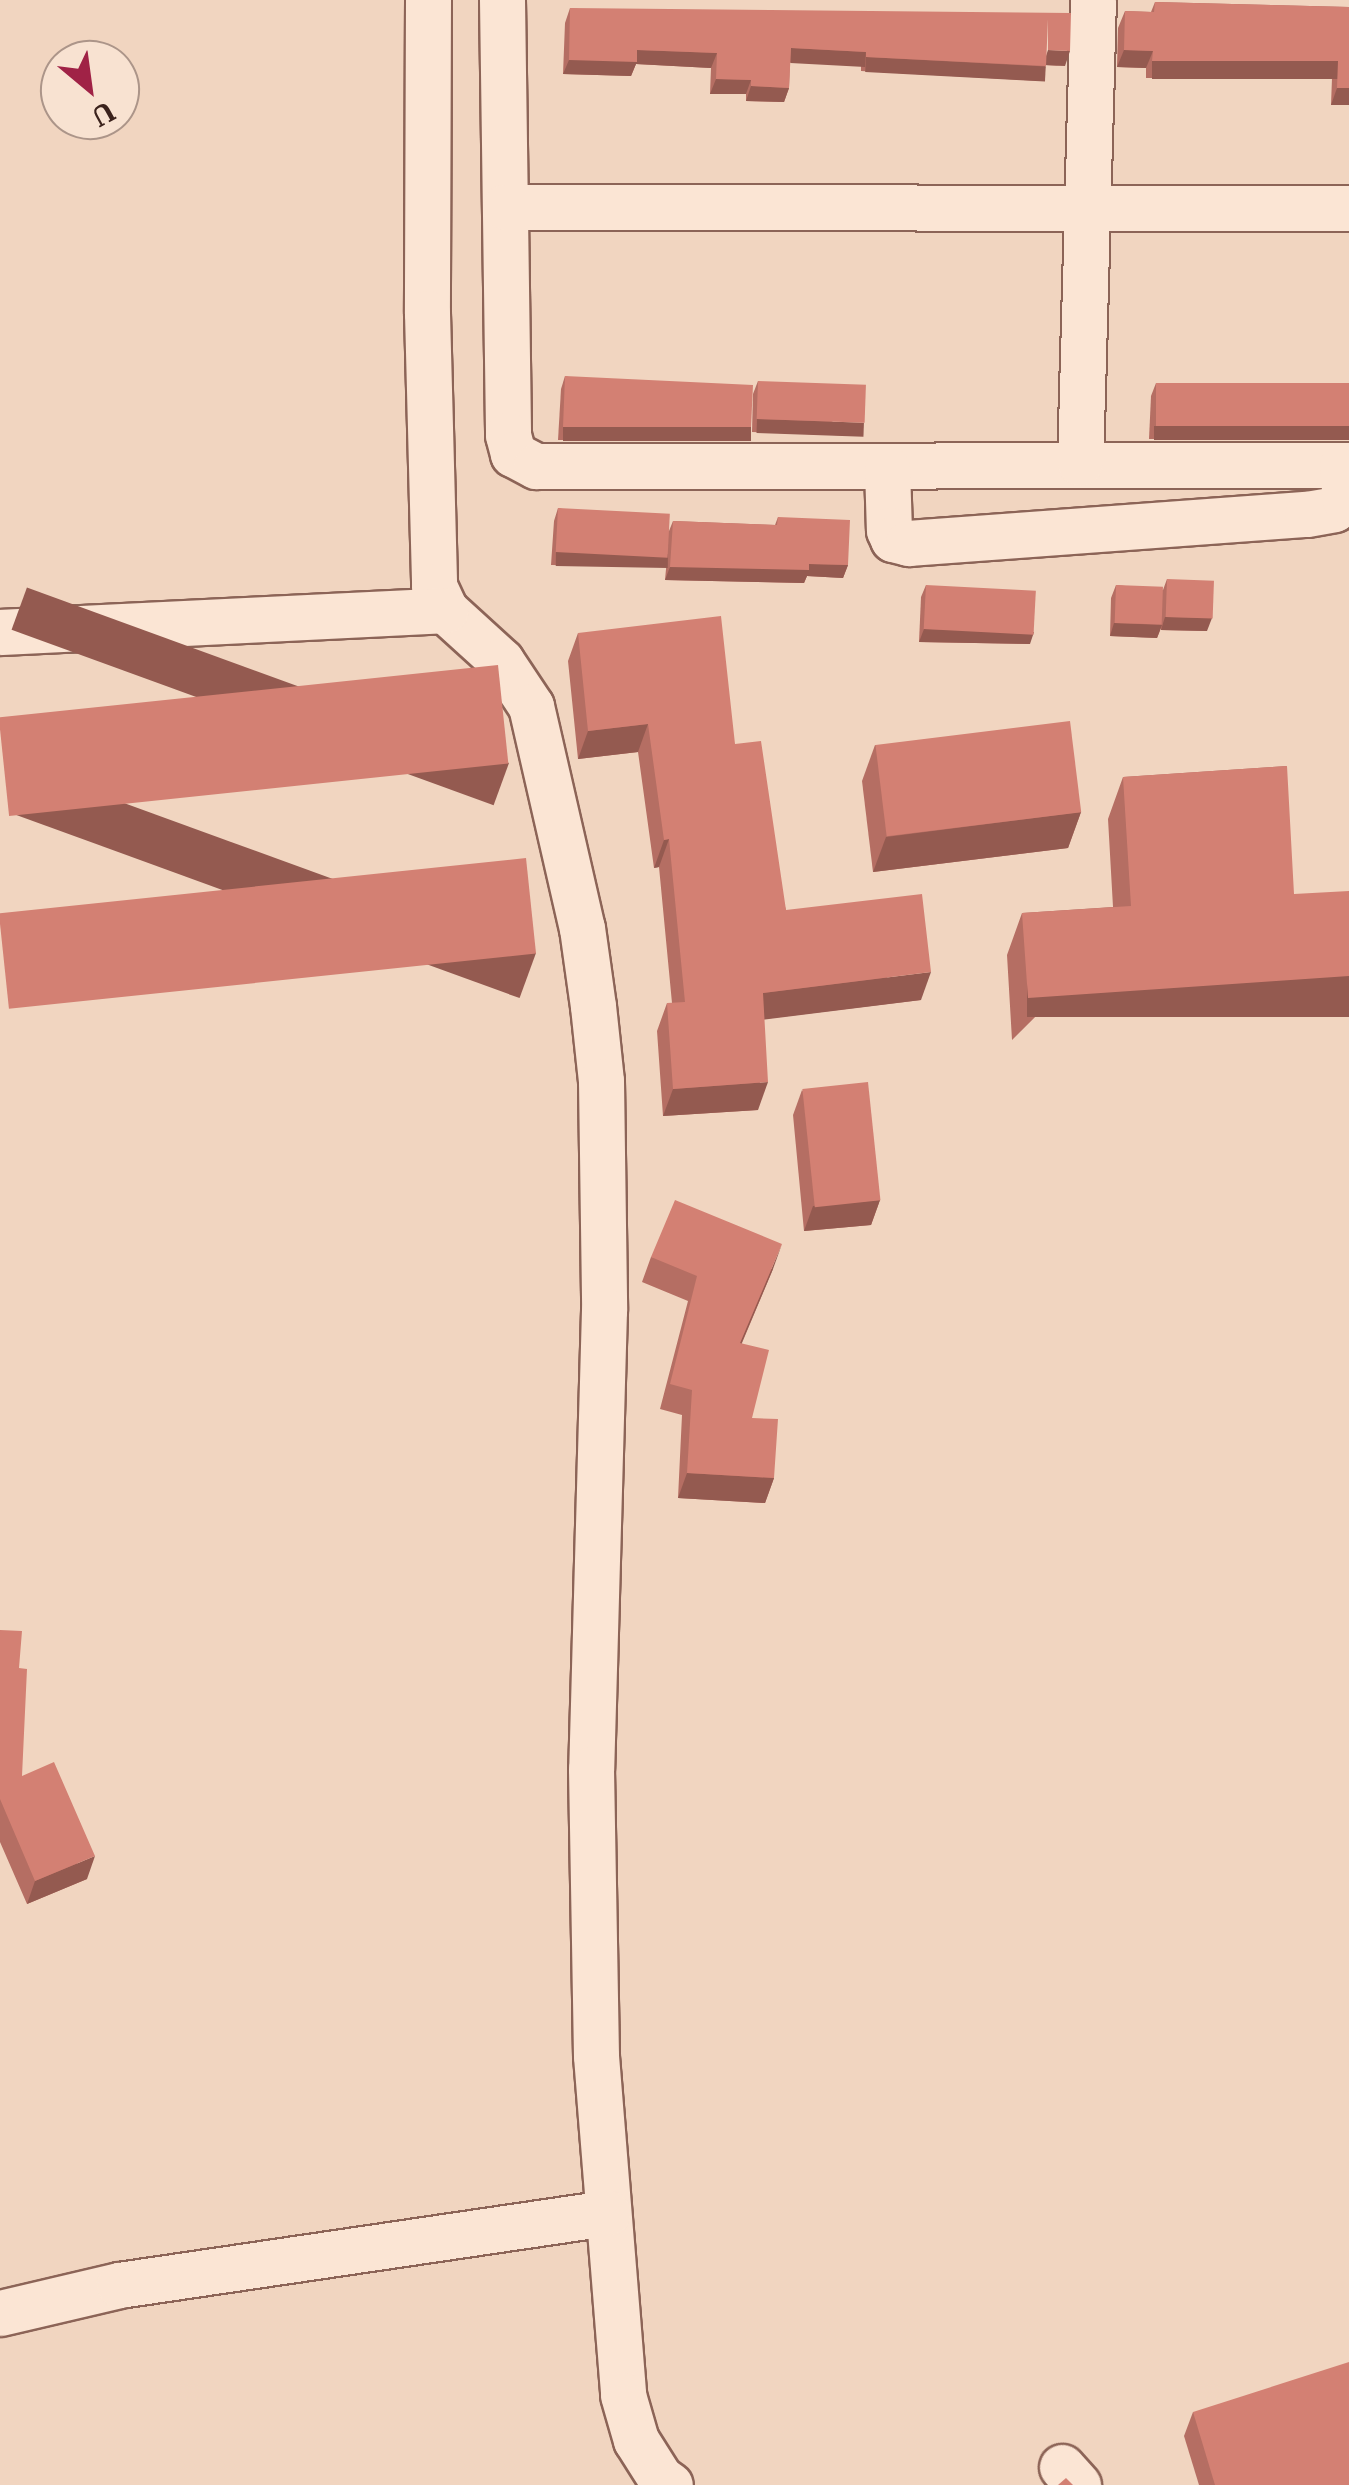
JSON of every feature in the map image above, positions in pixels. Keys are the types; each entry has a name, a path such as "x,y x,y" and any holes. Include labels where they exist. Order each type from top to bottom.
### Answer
{"street":[{"path":"428,0 434,586 446,610 500,662 531,706 582,928 595,1025 604,1310 591,1769 592,1951 608,2212 627,2418 645,2457 670,2485"},
{"path":"502,0 508,435 513,454 536,466 887,468 1080,462 1346,465 1345,500 1334,509 1307,514 908,542 893,539 889,530 887,468"},
{"path":"1080,462 1093,0"},
{"path":"506,207 1349,208"},
{"path":"0,632 446,610"},
{"path":"0,2313 119,2285 608,2212"}],"building":[{"path":"1155,2 1349,7 1349,88 1337,88 1338,61 1152,61 1153,51 1124,50 1125,11 1154,12"},
{"path":"570,8 1071,13 1070,51 1048,50 1048,19 1046,66 866,57 866,52 791,48 789,88 751,86 751,80 716,79 717,53 637,50 637,62 569,60"},
{"path":"565,376 753,385 751,427 563,427"},
{"path":"758,381 866,385 865,423 757,419"},
{"path":"1156,383 1349,383 1349,426 1156,426"},
{"path":"558,508 670,514 668,558 556,552"},
{"path":"778,517 850,520 848,565 809,564 809,570 670,567 673,521 777,525"},
{"path":"1167,579 1214,581 1213,619 1166,617"},
{"path":"926,585 1036,591 1034,635 924,629"},
{"path":"1116,585 1163,587 1162,625 1115,623"},
{"path":"721,616 735,744 761,741 786,910 922,894 931,972 763,993 768,1082 673,1089 667,1003 685,1002 669,839 664,840 648,724 588,731 578,633"},
{"path":"498,665 508,763 9,816 0,717"},
{"path":"1070,721 1081,812 887,836 875,745"},
{"path":"1287,766 1294,894 1349,891 1349,976 1028,998 1022,913 1131,906 1123,777"},
{"path":"526,858 536,953 9,1009 0,913"},
{"path":"868,1082 880,1200 815,1207 802,1089"},
{"path":"675,1200 782,1244 740,1343 769,1350 752,1418 778,1419 774,1478 687,1473 692,1390 670,1384 697,1276 651,1257"},
{"path":"0,1630 22,1631 19,1668 27,1669 22,1776 54,1762 95,1856 35,1881 0,1799"},
{"path":"1349,2362 1349,2485 1215,2485 1193,2412"}]}
